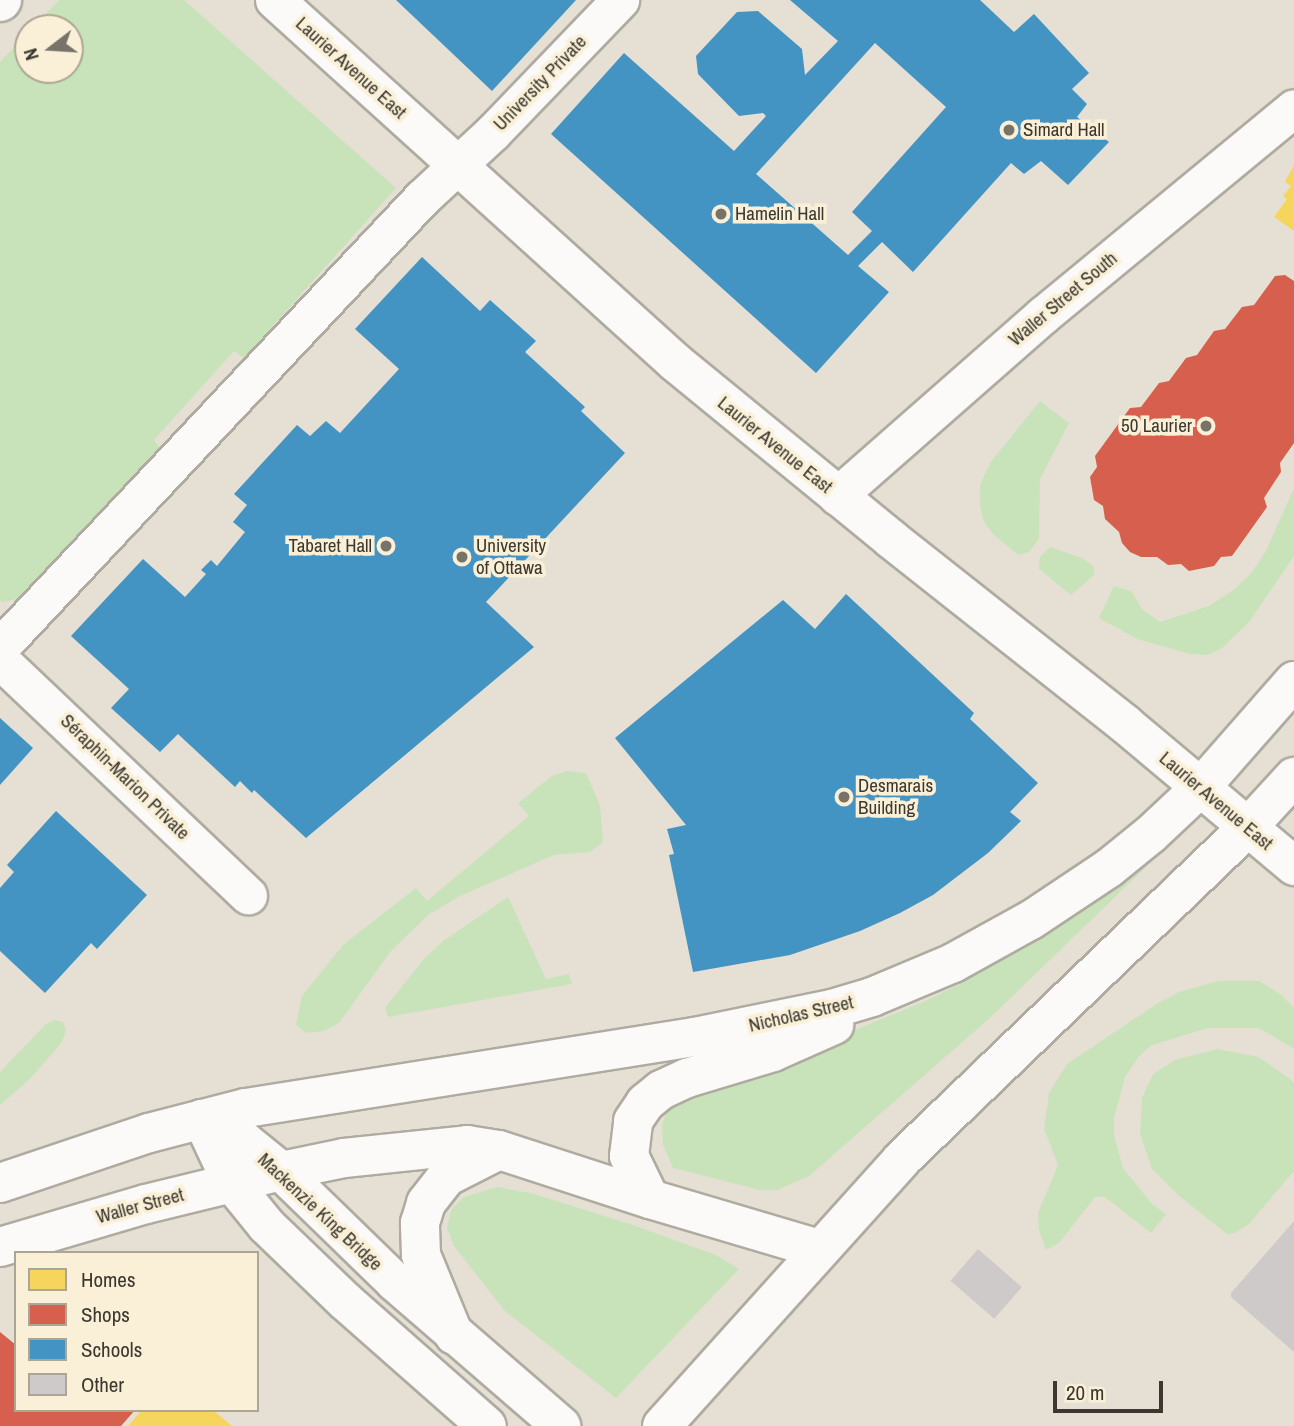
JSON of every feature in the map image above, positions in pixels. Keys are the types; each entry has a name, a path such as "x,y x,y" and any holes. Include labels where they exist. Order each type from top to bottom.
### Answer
{"main road":[{"name":"Laurier Avenue East","path":"275,0 641,332 837,496 1201,787 1294,866"},
{"name":"Nicholas Street","path":"202,1119 246,1108 694,1037 832,1009 872,997 953,963 1031,920 1137,846 1201,787 1294,681"},
{"path":"662,1426 819,1249 931,1131 1248,827 1294,777"},
{"path":"650,1199 630,1161 629,1148 633,1121 645,1103 661,1090 687,1078 773,1052 826,1029 853,1014 872,997"},
{"path":"0,1183 202,1119"},
{"name":"Mackenzie King Bridge","path":"202,1119 244,1141 281,1171 340,1232 485,1363 561,1426"},
{"name":"Mackenzie King Bridge","path":"202,1119 232,1183 267,1226 476,1416"},
{"path":"281,1171 344,1158 448,1145 499,1150 650,1199 819,1249"},
{"path":"454,1335 421,1255 419,1223 426,1203 446,1177 499,1150"},
{"name":"Waller Street","path":"0,1247 146,1204 281,1171"}],"street":[{"name":"University Private","path":"0,647 413,207 621,0"},
{"name":"Waller Street South","path":"837,496 1044,315 1283,117"},
{"name":"Séraphin-Marion Private","path":"0,660 248,895"}],"green space":[{"path":"59,0 184,0 396,188 244,358 234,351 154,440 160,448 22,598 2,602 0,62 14,47 14,84 84,84 84,14 46,14"},
{"path":"1040,401 1069,423 1040,479 1039,539 1029,552 1018,555 993,534 984,522 980,505 980,485 990,463"},
{"path":"1294,488 1294,556 1249,622 1222,648 1208,655 1190,654 1137,639 1099,618 1114,586 1131,591 1142,609 1160,622 1209,606 1235,589 1252,572 1266,551"},
{"path":"1050,547 1082,558 1093,566 1095,574 1071,595 1039,569 1040,557"},
{"path":"568,771 586,773 600,806 603,842 590,852 554,855 460,896 428,915 391,951 339,1023 324,1031 306,1033 296,1025 302,996 343,945 416,888 427,901 529,816 518,803 552,776"},
{"path":"1143,860 1148,865 991,1017 809,1176 777,1190 760,1190 673,1168 663,1145 662,1125 666,1113 684,1094 791,1056 960,984 1076,916"},
{"path":"508,897 546,979 569,974 572,984 388,1017 385,1008 422,961 443,941"},
{"path":"1218,981 1259,981 1280,994 1294,1008 1294,1049 1259,1028 1208,1028 1152,1045 1139,1056 1125,1077 1114,1118 1114,1135 1123,1168 1152,1204 1166,1214 1151,1233 1105,1197 1095,1197 1059,1243 1046,1250 1039,1230 1038,1213 1058,1165 1044,1129 1049,1093 1067,1064 1158,1003 1179,992"},
{"path":"54,1020 63,1022 66,1030 62,1042 30,1079 0,1105 0,1072 46,1024"},
{"path":"1217,1049 1259,1057 1294,1082 1294,1171 1249,1224 1235,1233 1227,1234 1178,1195 1152,1169 1140,1134 1142,1098 1153,1074 1175,1060"},
{"path":"497,1187 531,1193 630,1224 716,1255 739,1269 616,1398 505,1311 454,1246 447,1228 451,1210 464,1197"}],"building: Homes":[{"path":"1294,165 1294,231 1274,217 1287,199 1283,196 1291,186 1285,182"},
{"path":"140,1412 215,1412 232,1426 128,1426"}],"building: Shops":[{"name":"50 Laurier","path":"1285,275 1294,281 1294,443 1280,463 1281,472 1264,498 1267,507 1232,556 1221,557 1214,566 1189,571 1181,564 1168,565 1157,557 1141,557 1130,552 1122,543 1119,532 1105,519 1103,506 1094,500 1090,477 1097,467 1095,456 1130,408 1141,407 1159,383 1169,381 1186,358 1197,355 1214,331 1225,329 1242,307 1254,305 1275,276"},
{"path":"0,1332 14,1343 14,1412 133,1412 121,1426 0,1426"}],"building: Schools":[{"path":"396,0 576,0 492,91"},
{"path":"790,0 980,0 1014,32 1034,14 1089,73 1072,89 1087,104 1077,117 1109,142 1068,185 1041,161 1024,174 1011,163 913,272 882,242 858,266 889,292 816,373 551,134 624,53 734,151 766,116 763,113 739,116 698,74 696,56 737,12 758,11 802,49 805,75 838,41","holes":["875,43 946,107 852,212 872,231 848,255 756,174"]},
{"name":"Tabaret Hall","path":"422,257 480,311 490,300 536,341 525,352 585,407 581,411 625,453 486,602 534,647 306,838 254,790 252,793 240,781 235,787 178,734 160,752 111,708 129,689 71,636 143,559 185,597 206,574 201,570 211,560 217,566 245,532 233,522 247,505 234,494 297,425 310,436 326,421 340,433 399,369 355,329"},
{"name":"Desmarais Building","path":"846,594 974,713 970,719 1038,783 1010,812 1021,821 988,853 933,895 860,931 790,955 693,972 669,855 674,854 667,829 686,825 615,738 783,600 815,629"},
{"path":"0,718 33,748 0,785"},
{"path":"56,811 147,895 97,949 91,943 45,993 0,951 0,888 14,872 7,865"}],"building: Other":[{"path":"1294,1221 1294,1352 1231,1297 1231,1293"},
{"path":"978,1249 1022,1287 994,1319 950,1281"}],"place":[{"name":"Simard Hall","path":"1009,130"},
{"name":"Hamelin Hall","path":"721,214"},
{"name":"50 Laurier","path":"1206,426"},
{"name":"Tabaret Hall","path":"386,546"},
{"name":"University of Ottawa","path":"462,557"},
{"name":"Desmarais Building","path":"844,797"}]}
